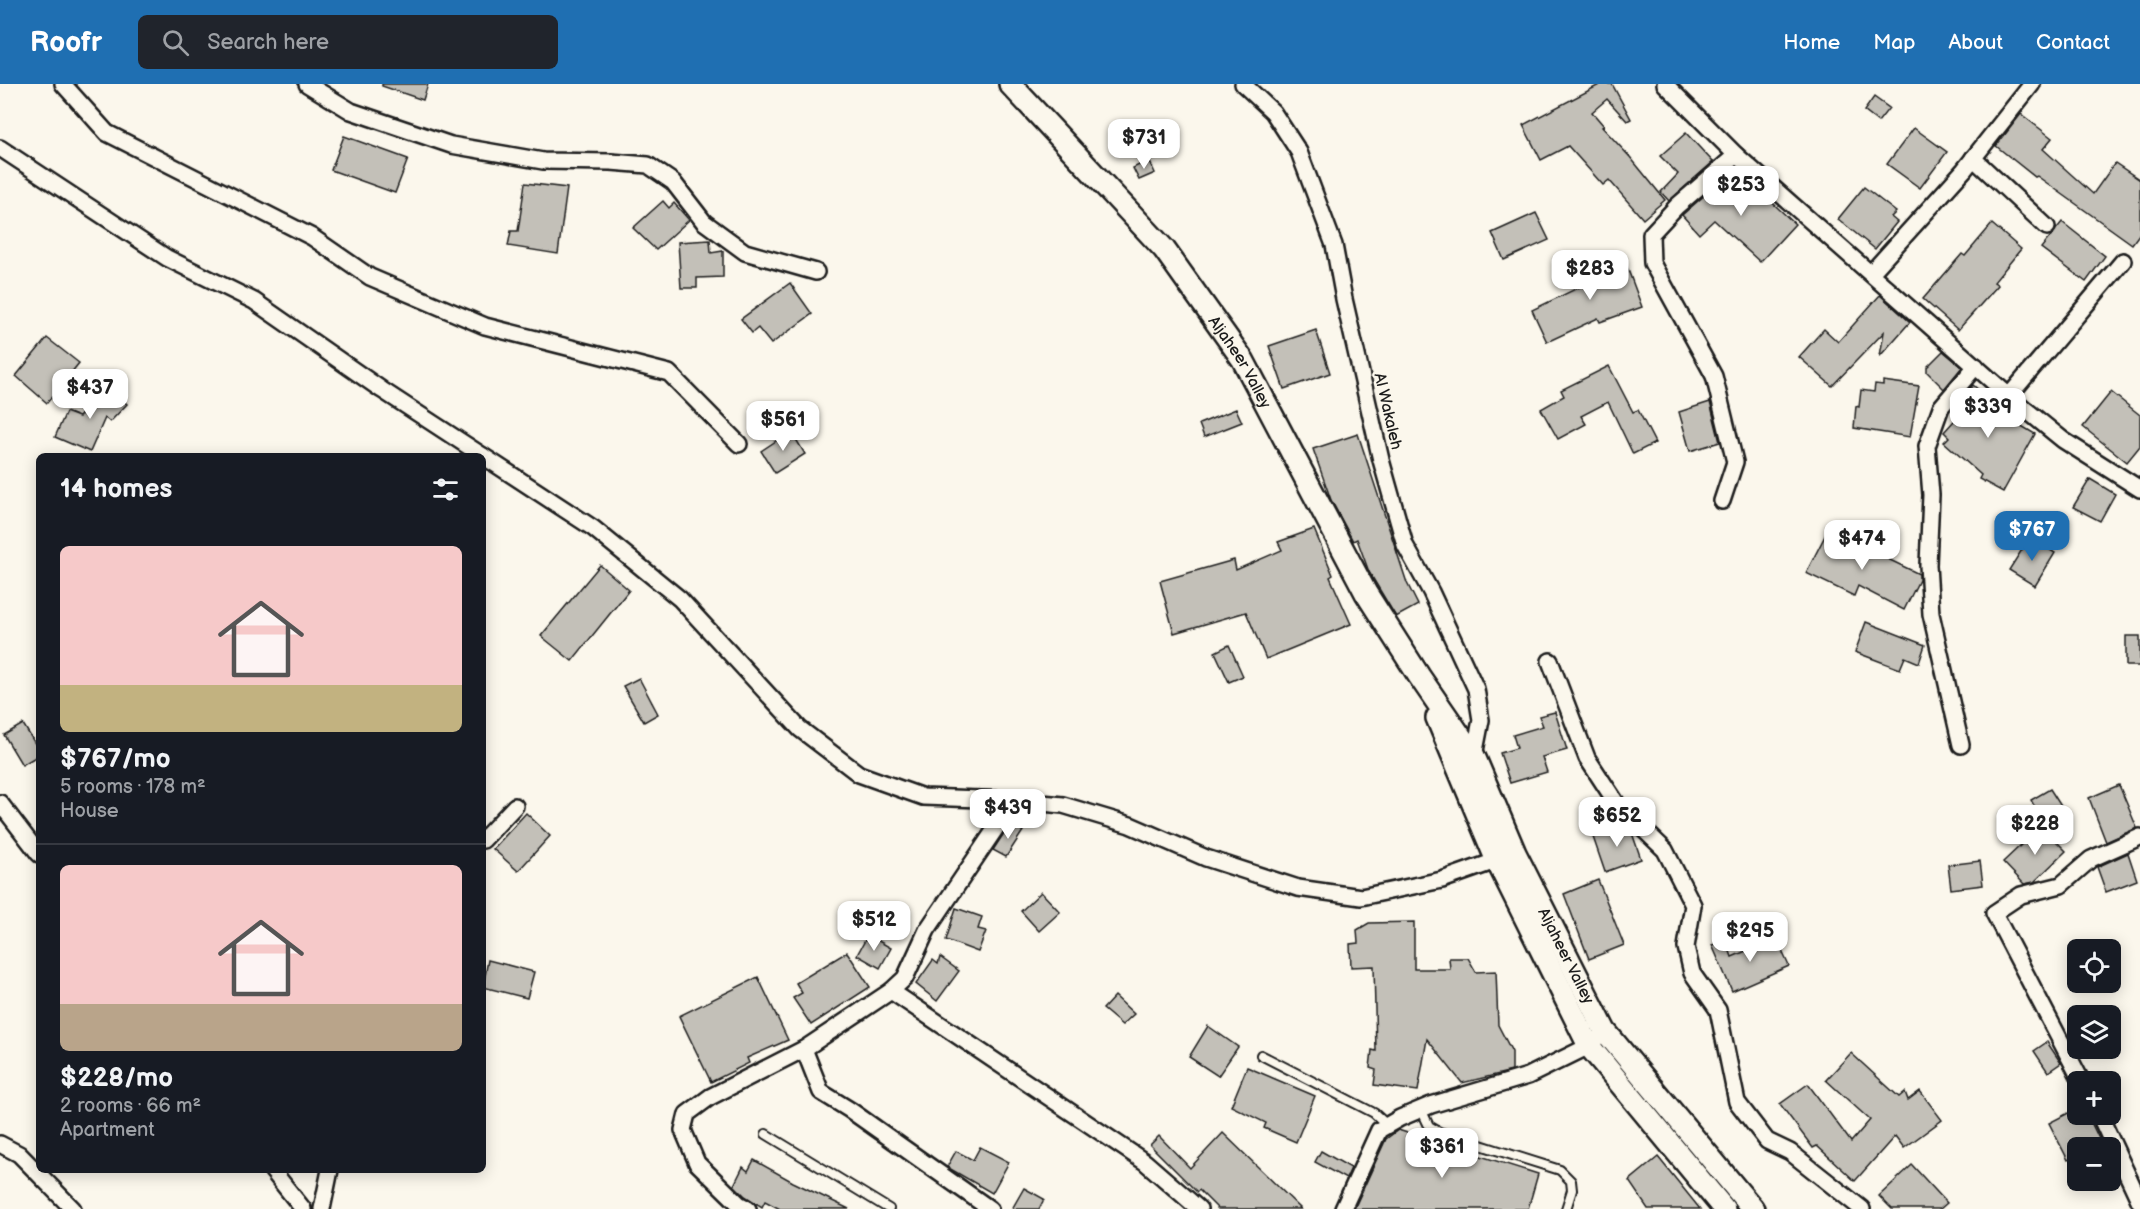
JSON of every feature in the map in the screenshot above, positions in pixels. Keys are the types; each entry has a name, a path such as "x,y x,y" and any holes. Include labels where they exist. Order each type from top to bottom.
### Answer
{"street":[{"path":"63,84 107,133 312,237 370,277 485,326 669,373 739,444"},
{"path":"307,84 351,111 452,145 543,161 648,165 673,182 704,222 745,252 816,272"},
{"name":"Aljaheer Valley","path":"1010,84 1164,249 1243,360 1366,593 1474,756 1506,857 1605,1031 1753,1209"},
{"name":"Al Wakaleh","path":"1243,84 1273,112 1299,152 1334,245 1376,437 1404,545 1431,592 1476,689 1481,720 1474,756"},
{"path":"1665,84 1736,155 2009,396 2063,440 2140,489"},
{"path":"1871,273 1973,159 2032,84"},
{"path":"0,148 167,258 254,301 382,390 478,453"},
{"path":"1722,501 1735,462 1714,376 1652,263 1651,234 1677,206 1736,155"},
{"path":"1973,159 2048,227"},
{"path":"2009,396 2123,261"},
{"path":"1961,745 1931,614 1928,565 1931,495 1927,446 1941,407 1976,366"},
{"path":"486,458 593,528 680,599 800,729 859,774 923,797 1010,800 1063,805 1130,825 1206,858 1298,888 1361,897 1442,880 1506,857"},
{"path":"1550,661 1587,758 1617,804 1665,850 1693,904 1686,947 1692,973 1718,1010 1737,1102 1767,1141 1790,1152 1862,1209"},
{"name":"Aljaheer Valley","path":"1419,676 1506,857 1589,1046 1724,1209"},
{"path":"748,1209 739,1204 697,1163 683,1130 687,1114 710,1097 804,1049 891,991 905,978 927,930 1002,819 1010,800"},
{"path":"0,803 6,823 36,851"},
{"path":"486,837 515,806"},
{"path":"2076,1071 1994,914 2021,895 2061,885 2091,859 2140,837"},
{"path":"891,991 1145,1162 1199,1209"},
{"path":"1343,1209 1378,1130 1421,1109 1528,1076 1589,1046 1605,1031"},
{"path":"804,1049 821,1092 990,1209"},
{"path":"2104,1125 2140,1202"},
{"path":"0,1144 19,1154 36,1171"},
{"path":"38,1173 73,1209"},
{"path":"274,1173 303,1209"},
{"path":"322,1209 329,1173"}],"lane":[{"path":"1261,1055 1374,1113 1387,1125"},
{"path":"1421,1109 1429,1126 1438,1132 1560,1170 1571,1181 1572,1190 1566,1209"},
{"path":"766,1134 889,1209"}],"building":[{"path":"382,84 428,84 423,100 382,86"},
{"path":"1601,84 1612,84 1631,119 1627,121 1607,99 1592,112 1604,126 1602,127 1665,200 1643,219 1609,180 1603,185 1568,146 1541,160 1523,125"},
{"path":"1874,97 1889,108 1878,122 1864,111"},
{"path":"2021,114 2052,138 2043,149 2093,194 2115,163 2140,180 2140,233 2132,244 2037,176 2035,177 1996,146"},
{"path":"1914,128 1947,152 1920,188 1887,164"},
{"path":"1686,133 1713,162 1669,201 1661,192 1678,174 1660,156"},
{"path":"344,136 408,159 395,193 331,170"},
{"path":"1149,160 1155,173 1139,180 1133,168"},
{"path":"1729,174 1754,201 1762,193 1795,224 1760,262 1714,220 1699,234 1682,215"},
{"path":"525,183 567,188 558,254 508,246 511,231 518,231"},
{"path":"1864,187 1896,212 1891,217 1897,222 1875,249 1838,219"},
{"path":"663,201 669,208 674,203 689,220 656,250 633,228"},
{"path":"1536,213 1549,240 1504,260 1492,233"},
{"path":"2062,222 2105,256 2086,282 2041,248"},
{"path":"1992,224 2021,249 1994,282 1998,285 1958,330 1923,299"},
{"path":"710,240 711,253 723,251 723,277 697,278 697,288 681,288 678,242"},
{"path":"1624,259 1642,307 1600,322 1598,318 1547,342 1532,310 1586,284 1582,274"},
{"path":"790,283 812,314 771,344 758,328 752,333 741,319"},
{"path":"1880,295 1910,322 1880,356 1884,332 1832,386 1799,357 1824,329 1838,342"},
{"path":"1316,330 1330,373 1284,389 1269,346"},
{"path":"47,338 79,363 47,403 16,376"},
{"path":"1943,351 1962,367 1944,389 1927,372 1927,367"},
{"path":"1609,366 1633,412 1638,410 1655,443 1633,454 1608,402 1581,416 1586,424 1558,439 1541,409 1564,396 1561,390"},
{"path":"1883,381 1919,386 1910,437 1854,428 1856,406 1859,407 1861,390 1874,392 1875,384 1883,385"},
{"path":"1973,385 2001,409 1998,412 2035,434 2003,492 1979,479 1981,475 1944,442 1949,437 1944,432 1963,411 1957,407 1959,404 1957,403"},
{"path":"107,386 127,404 110,422 105,418 90,452 55,437 66,412 79,417"},
{"path":"2111,392 2140,415 2140,446 2127,462 2083,427"},
{"path":"1710,402 1720,442 1690,451 1679,412"},
{"path":"1236,409 1242,422 1204,437 1199,424"},
{"path":"791,431 805,454 775,473 761,451"},
{"path":"1358,434 1407,583 1418,605 1396,617 1369,572 1357,539 1353,541 1331,500 1313,449"},
{"path":"2090,479 2115,494 2100,521 2073,507"},
{"path":"1314,529 1333,575 1330,577 1351,624 1266,659 1246,612 1174,633 1160,581 1234,560 1236,570 1282,550 1278,542"},
{"path":"1828,530 1919,574 1919,580 1904,610 1858,586 1854,596 1806,573"},
{"path":"2030,537 2055,553 2035,586 2009,570"},
{"path":"600,565 629,590 572,661 541,636"},
{"path":"1866,622 1925,645 1919,663 1905,657 1900,669 1855,652"},
{"path":"2126,636 2140,636 2140,666 2126,666"},
{"path":"1229,645 1243,676 1229,682 1215,652"},
{"path":"639,678 658,714 644,722 623,686"},
{"path":"1555,712 1567,750 1542,757 1547,772 1510,783 1500,753 1517,748 1513,735 1543,726 1539,716"},
{"path":"23,724 36,745 36,757 22,765 4,735"},
{"path":"2119,785 2137,828 2106,842 2089,798"},
{"path":"2050,789 2066,814 2046,827 2031,800"},
{"path":"526,813 550,836 518,871 493,849"},
{"path":"1010,824 1023,831 1006,857 993,850"},
{"path":"1626,826 1631,830 1641,859 1605,872 1593,837"},
{"path":"2041,826 2066,851 2034,882 2024,884 2003,862"},
{"path":"2128,853 2137,880 2106,892 2097,867"},
{"path":"1980,861 1983,885 1951,889 1948,865"},
{"path":"1598,880 1624,945 1589,959 1564,894"},
{"path":"1041,892 1060,912 1039,931 1021,911"},
{"path":"956,908 982,917 978,929 986,931 978,952 946,940"},
{"path":"1414,922 1414,969 1450,969 1449,958 1468,958 1476,972 1496,971 1498,1025 1512,1052 1512,1071 1462,1083 1427,1039 1418,1091 1374,1085 1376,1070 1370,1068 1372,1050 1376,1051 1374,966 1351,967 1350,944 1358,943 1357,930 1369,923"},
{"path":"868,935 891,948 880,968 857,955"},
{"path":"1776,938 1789,966 1732,991 1712,945 1726,940 1732,957"},
{"path":"847,952 870,987 811,1025 793,998 802,993 796,983"},
{"path":"940,957 959,971 937,1001 916,984 933,960 938,964"},
{"path":"488,960 534,972 527,998 486,988"},
{"path":"758,977 788,1040 747,1058 749,1063 711,1082 679,1016"},
{"path":"1115,996 1134,1014 1122,1025 1103,1009"},
{"path":"1208,1026 1238,1047 1218,1076 1189,1057"},
{"path":"2047,1042 2061,1063 2048,1072 2034,1051"},
{"path":"1851,1053 1899,1097 1905,1092 1908,1100 1920,1091 1942,1120 1904,1148 1895,1136 1855,1181 1817,1146 1813,1148 1780,1104 1808,1084 1851,1142 1870,1120 1826,1080"},
{"path":"1247,1067 1315,1096 1296,1142 1264,1128 1266,1123 1231,1106"},
{"path":"2067,1114 2067,1125 2092,1125 2098,1137 2067,1137 2067,1158 2049,1123"},
{"path":"1398,1130 1538,1174 1528,1209 1354,1209 1386,1139"},
{"path":"1223,1133 1301,1209 1218,1209 1199,1190 1197,1192 1150,1145 1159,1136 1190,1168"},
{"path":"980,1147 1009,1162 992,1193 947,1167 956,1151 973,1160"},
{"path":"1321,1151 1351,1168 1346,1179 1315,1162"},
{"path":"1658,1157 1700,1209 1648,1209 1629,1181"},
{"path":"754,1160 849,1209 780,1209 765,1201 762,1207 745,1196 734,1185 743,1167 748,1171"},
{"path":"1912,1165 1947,1203 1940,1209 1892,1209 1879,1196"},
{"path":"1024,1188 1044,1199 1039,1209 1012,1209"}]}
